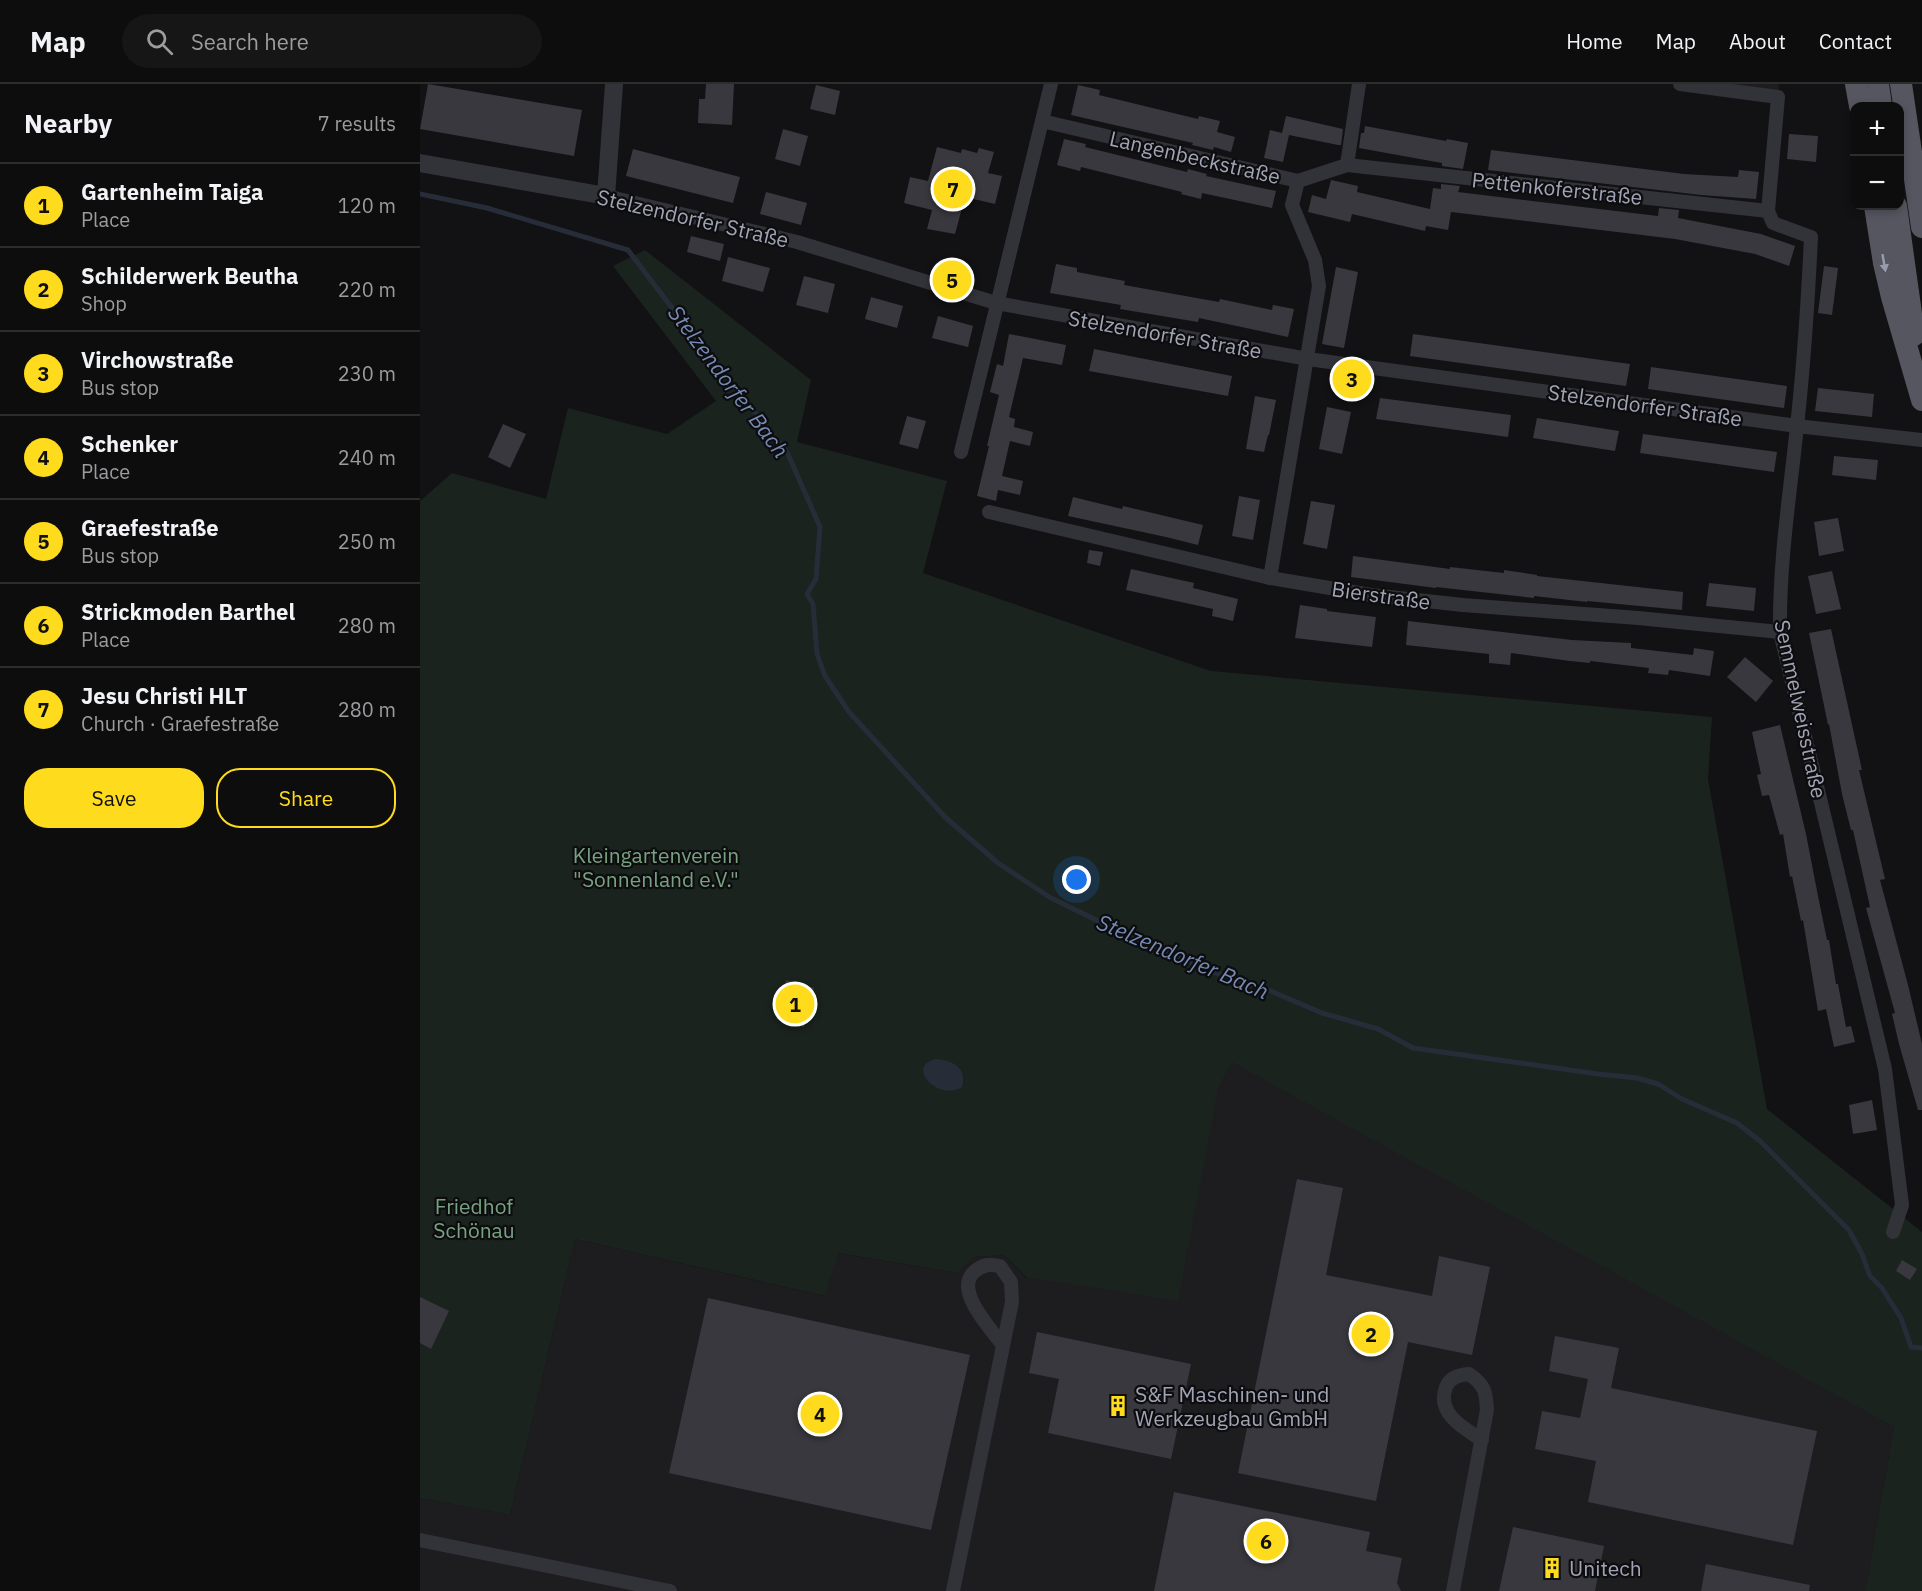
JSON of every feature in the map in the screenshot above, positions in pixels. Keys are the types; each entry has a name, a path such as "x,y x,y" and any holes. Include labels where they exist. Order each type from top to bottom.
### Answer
{"highway":[{"path":"1901,84 1922,227"},
{"path":"1862,90 1876,102"},
{"path":"1876,210 1892,297 1922,400"},
{"path":"1897,210 1922,390"}],"street":[{"path":"606,196 614,84"},
{"path":"961,452 1051,84"},
{"path":"1347,165 1359,84"},
{"path":"1680,84 1778,97 1768,210"},
{"name":"Langenbeckstraße","path":"1042,121 1298,181 1347,165"},
{"name":"Stelzendorfer Straße","path":"420,163 606,196 797,242 996,303 1308,359 1797,426 1922,440"},
{"name":"Pettenkoferstraße","path":"1347,165 1768,210"},
{"path":"1270,578 1319,286 1316,260 1292,205 1298,181"},
{"name":"Semmelweisstraße","path":"1768,210 1773,223 1810,237 1807,326 1779,597 1780,632 1885,1069 1902,1205 1893,1232"},
{"name":"Bierstraße","path":"989,512 1270,578 1371,595 1780,632"},
{"path":"953,1591 1012,1302 1011,1282 1000,1266 991,1264 980,1267 970,1276 967,1285 970,1298 1002,1344"},
{"path":"1453,1591 1482,1440 1487,1410 1483,1385 1469,1374 1459,1375 1448,1382 1443,1396 1447,1412 1459,1425 1482,1440"},
{"path":"420,1540 670,1591"}],"shaded area":[{"path":"1699,84 1779,84 1778,97"},
{"path":"936,1059 948,1061 957,1066 962,1074 962,1087 943,1090 928,1081 924,1075 924,1068 927,1063"},
{"path":"1232,1061 1537,1223 1894,1427 1865,1591 420,1591 420,1498 510,1515 575,1239 824,1296 837,1253 958,1273 974,1257 1004,1255 1026,1278 1218,1089"}],"green space":[{"name":"Kleingartenverein \"Sonnenland e.V.\"","path":"645,250 811,380 797,442 947,481 923,573 1211,671 1712,717 1708,779 1767,1109 1922,1232 1922,1591 1865,1591 1894,1427 1232,1062 1218,1089 1178,1301 1026,1277 1004,1255 974,1257 958,1273 838,1253 825,1296 575,1239 510,1515 420,1498 420,501 452,473 546,499 568,408 667,434 716,401 613,266"}],"building":[{"path":"428,84 582,110 574,156 420,129"},
{"path":"706,84 734,84 732,125 698,123 699,99 705,99"},
{"path":"816,85 840,91 835,115 810,109"},
{"path":"1078,85 1100,90 1099,95 1198,119 1199,116 1220,121 1217,132 1235,137 1231,152 1214,147 1213,150 1192,145 1193,143 1071,115"},
{"path":"1286,116 1343,129 1341,145 1289,135 1283,162 1264,158 1270,130 1282,133"},
{"path":"1365,126 1468,143 1463,169 1359,148 1361,133 1364,133"},
{"path":"783,129 808,136 800,166 775,159"},
{"path":"1789,134 1818,136 1816,162 1787,159"},
{"path":"1064,139 1086,144 1085,147 1276,191 1272,208 1202,193 1201,199 1181,194 1182,192 1081,167 1080,171 1057,165"},
{"path":"937,147 961,153 962,149 977,153 979,148 994,152 988,173 1002,176 995,204 965,197 955,234 927,229 932,210 904,203 910,177 928,181"},
{"path":"633,149 740,177 733,203 626,176"},
{"path":"1491,150 1684,174 1738,177 1739,170 1759,172 1756,199 1701,195 1488,170"},
{"path":"1331,180 1358,186 1357,192 1430,209 1433,188 1441,189 1441,184 1460,186 1458,192 1658,216 1659,208 1679,210 1678,218 1761,234 1795,246 1789,266 1755,254 1675,239 1451,212 1448,230 1426,226 1425,231 1352,214 1350,222 1308,212 1312,195 1326,199"},
{"path":"766,192 807,203 801,225 760,214"},
{"path":"691,236 724,244 720,261 687,252"},
{"path":"728,257 770,268 763,292 722,281"},
{"path":"1056,264 1077,268 1077,272 1125,281 1124,285 1219,302 1220,299 1272,310 1273,305 1294,309 1288,337 1199,318 1198,322 1120,309 1121,305 1050,293"},
{"path":"1824,266 1838,268 1832,315 1818,313"},
{"path":"1336,267 1358,272 1344,348 1322,344"},
{"path":"804,276 835,284 828,313 796,305"},
{"path":"871,297 903,306 897,328 865,319"},
{"path":"938,316 973,326 968,347 932,338"},
{"path":"1009,334 1066,345 1062,365 1023,358 1009,417 1015,419 1014,427 1033,432 1030,446 1010,441 1002,476 1023,481 1020,495 998,490 996,501 977,496 999,395 990,392 997,364 1003,366"},
{"path":"1413,334 1630,364 1626,386 1410,356"},
{"path":"1094,349 1232,376 1228,396 1089,371"},
{"path":"1651,367 1787,386 1784,408 1648,389"},
{"path":"1818,388 1874,394 1872,417 1815,411"},
{"path":"1255,396 1276,400 1264,452 1246,449"},
{"path":"1380,398 1511,415 1508,437 1376,419"},
{"path":"1327,407 1351,412 1342,454 1319,449"},
{"path":"907,416 926,421 918,449 899,444"},
{"path":"1537,418 1619,431 1615,451 1533,438"},
{"path":"503,424 526,434 510,468 488,457"},
{"path":"1643,434 1777,452 1774,472 1640,453"},
{"path":"1834,456 1878,460 1876,480 1832,475"},
{"path":"1239,496 1260,500 1253,540 1232,536"},
{"path":"1073,497 1203,525 1198,545 1068,516"},
{"path":"1311,501 1335,505 1327,549 1303,544"},
{"path":"1838,518 1844,551 1819,556 1814,522"},
{"path":"1089,550 1103,552 1100,566 1087,563"},
{"path":"1353,556 1450,569 1450,567 1504,573 1504,570 1537,576 1683,592 1682,610 1534,596 1534,598 1351,577"},
{"path":"1131,569 1194,583 1193,588 1238,599 1233,621 1212,616 1213,609 1126,590"},
{"path":"1832,571 1841,609 1816,614 1808,576"},
{"path":"1709,583 1756,588 1754,611 1706,606"},
{"path":"1300,605 1376,617 1372,647 1295,638"},
{"path":"1408,621 1572,640 1631,643 1631,648 1693,655 1694,648 1714,651 1710,676 1669,670 1668,675 1648,673 1649,668 1511,653 1510,665 1489,663 1489,654 1406,645"},
{"path":"1831,629 1862,770 1859,770 1885,879 1880,880 1922,1044 1922,1110 1918,1110 1899,1044 1892,1014 1895,1013 1866,908 1870,907 1853,830 1851,830 1842,794 1809,633"},
{"path":"1745,657 1773,681 1756,702 1727,677"},
{"path":"1780,725 1806,834 1846,1027 1851,1026 1855,1042 1834,1047 1826,1009 1818,1011 1803,920 1801,921 1792,876 1790,877 1783,834 1780,835 1769,795 1762,796 1757,775 1761,774 1752,732"},
{"path":"786,980 814,988 804,1027 776,1019"},
{"path":"1872,1100 1877,1130 1853,1134 1849,1105"},
{"path":"1297,1179 1343,1188 1326,1275 1432,1296 1439,1256 1490,1267 1472,1355 1408,1342 1376,1501 1238,1473"},
{"path":"1902,1260 1917,1269 1910,1280 1896,1271"},
{"path":"420,1297 449,1311 431,1349 420,1343"},
{"path":"708,1298 970,1355 931,1530 669,1473"},
{"name":"S&F Maschinen- und Werkzeugbau GmbH","path":"1037,1332 1191,1364 1171,1459 1048,1433 1059,1379 1029,1373"},
{"path":"1555,1336 1619,1348 1611,1388 1817,1431 1793,1545 1588,1502 1596,1461 1535,1449 1542,1411 1580,1418 1588,1379 1549,1371"},
{"path":"1174,1492 1370,1532 1366,1551 1402,1558 1397,1583 1401,1591 1154,1591"},
{"name":"Unitech","path":"1513,1527 1604,1546 1595,1591 1499,1591"},
{"path":"1706,1564 1810,1585 1809,1591 1701,1591"}],"waterway":[{"name":"Stelzendorfer Bach","path":"420,194 487,208 628,250 701,346 787,452 820,527 816,579 807,594 813,604 817,654 825,676 849,712 945,817 998,863 1051,898 1131,937 1213,972 1259,986 1322,1013 1378,1029 1413,1048 1637,1078 1658,1084 1682,1099 1737,1123 1760,1141 1849,1230 1862,1254 1870,1276 1882,1288 1901,1318 1911,1347 1922,1348"}],"place":[{"name":"Jesu Christi HLT","path":"953,189"},
{"name":"Graefestraße","path":"952,280"},
{"name":"Virchowstraße","path":"1352,379"},
{"name":"Gartenheim Taiga","path":"795,1004"},
{"name":"Schilderwerk Beutha","path":"1371,1334"},
{"name":"S&F Maschinen- und Werkzeugbau GmbH","path":"1118,1406"},
{"name":"Schenker","path":"820,1414"},
{"name":"Strickmoden Barthel","path":"1266,1541"},
{"name":"Unitech","path":"1552,1568"}],"park label":[{"name":"Friedhof Schönau","path":"474,1218"}]}
